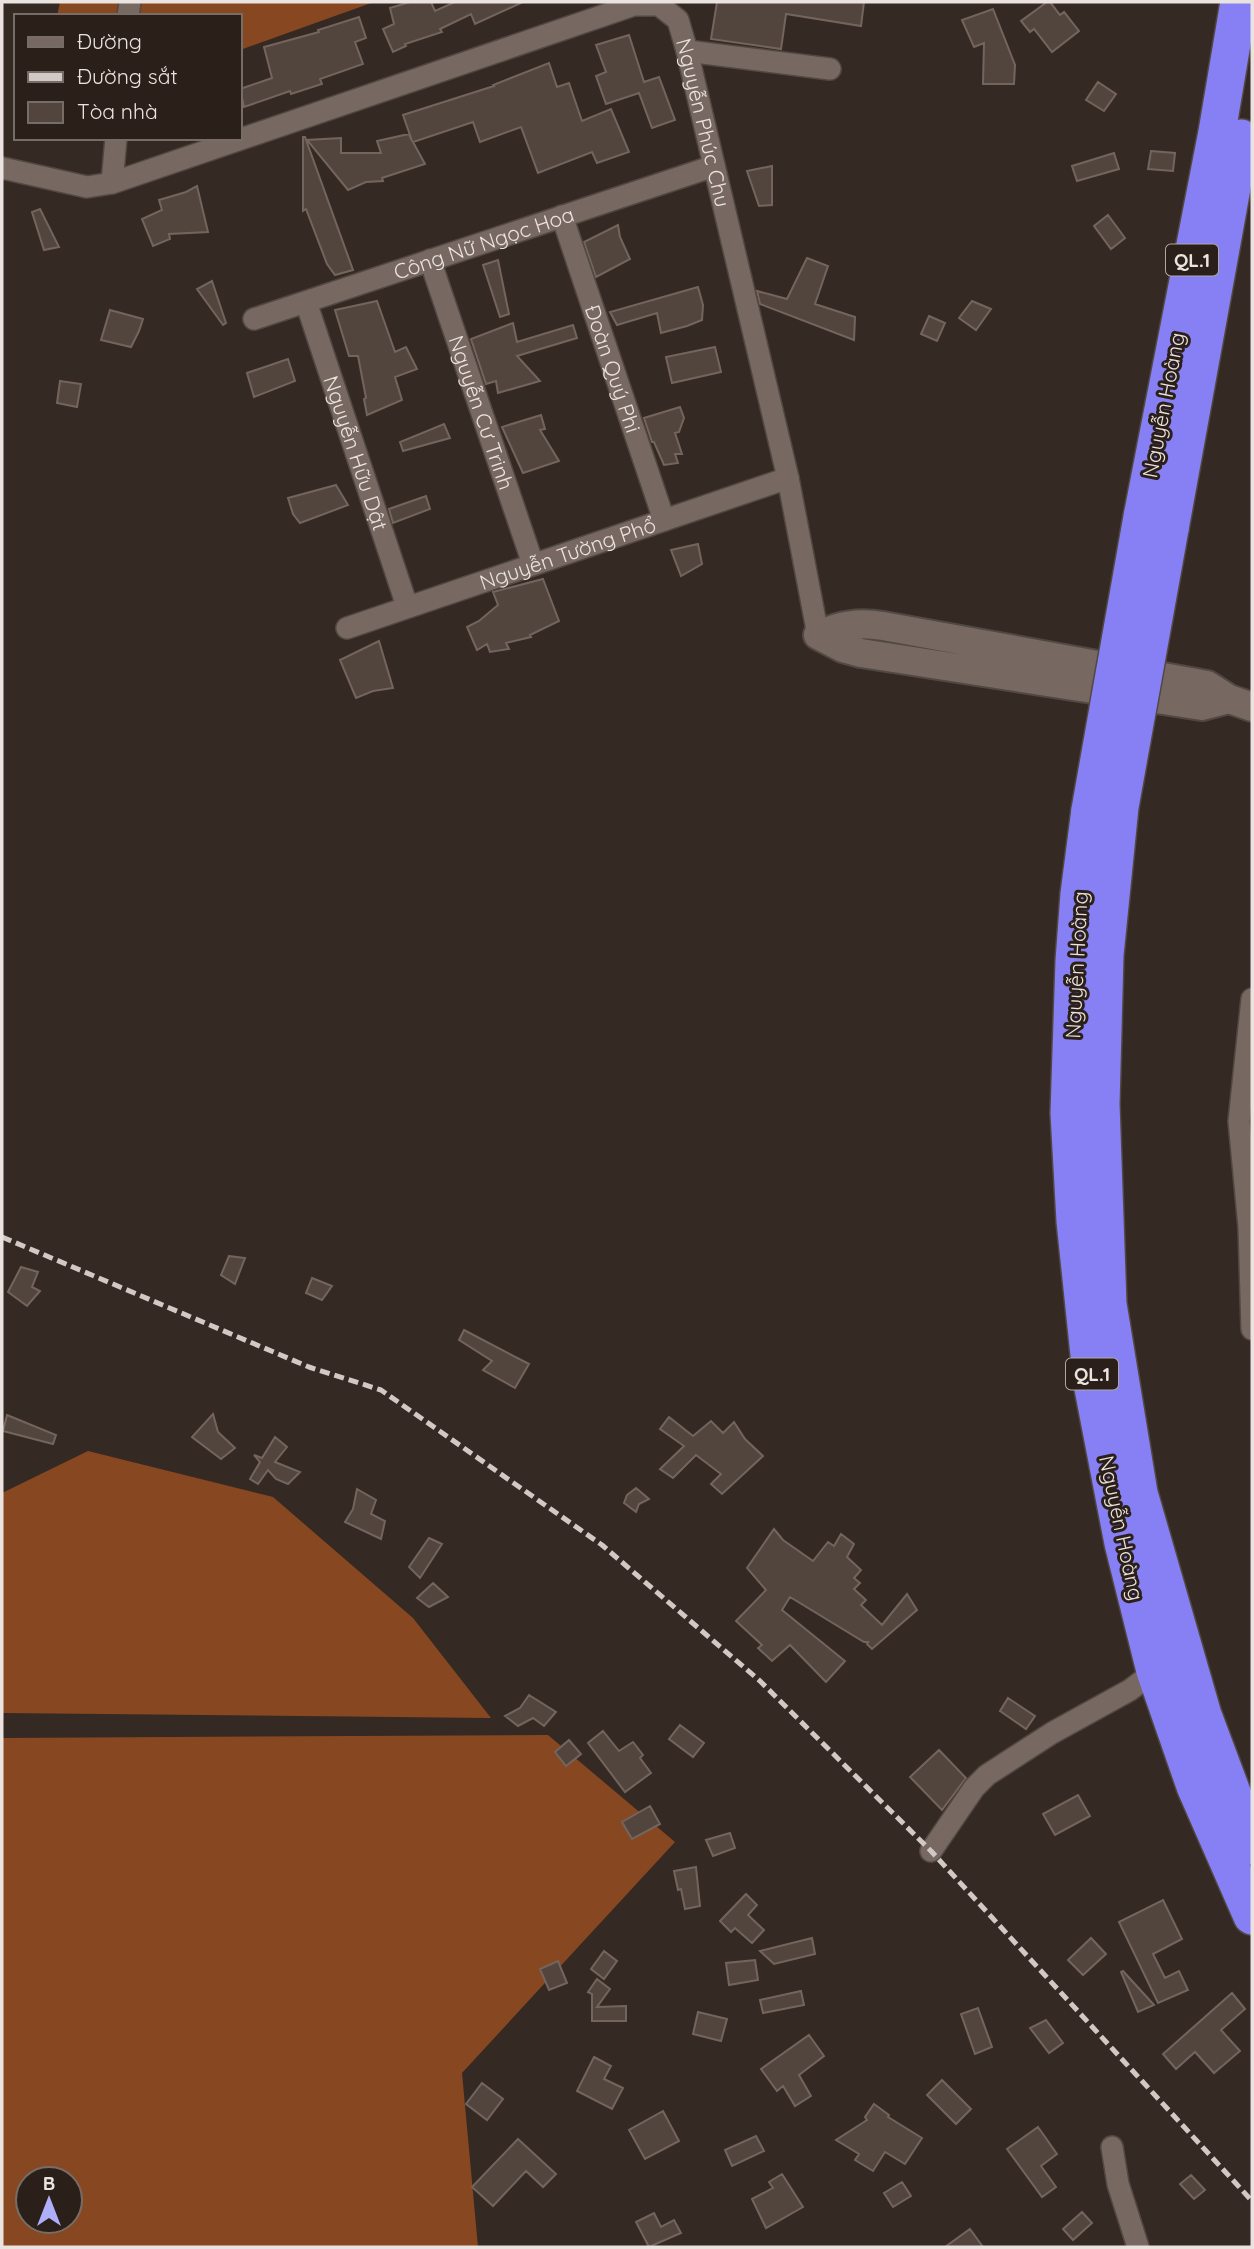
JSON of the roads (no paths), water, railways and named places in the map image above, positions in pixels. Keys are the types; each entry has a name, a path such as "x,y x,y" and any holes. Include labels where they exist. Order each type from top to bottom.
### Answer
{"highway":[{"name":"Nguyễn Hoàng","path":"1239,2 1214,145 1156,523 1105,808 1079,894 1069,1113 1075,1222 1093,1383 1122,1543 1155,1671 1195,1786 1252,1916"},
{"name":"Nguyễn Hoàng","path":"1156,523 1241,200 1252,76"},
{"name":"Nguyễn Hoàng","path":"1105,808 1101,1104 1108,1304 1139,1493 1203,1716 1252,1846"}],"street":[{"name":"Nguyễn Phúc Chu","path":"242,139 634,5 659,5 678,20 788,478 818,635"},
{"path":"687,51 830,69"},
{"path":"112,183 116,140"},
{"name":"Nguyễn Phúc Chu","path":"2,168 87,187 112,183 238,140"},
{"name":"Công Nữ Ngọc Hoa","path":"254,319 714,166"},
{"name":"Đoàn Quý Phi","path":"562,216 664,520"},
{"name":"Nguyễn Cư Trinh","path":"430,260 533,564"},
{"name":"Nguyễn Hữu Dật","path":"306,302 407,606"},
{"name":"Nguyễn Tường Phổ","path":"347,628 788,478"},
{"path":"818,635 843,648 861,653 1029,666 1202,706 1241,703"},
{"path":"1252,999 1239,1121 1249,1227 1252,1329"},
{"path":"931,1851 974,1788 987,1775 1052,1733 1130,1690 1155,1671"},
{"path":"1112,2147 1118,2184 1138,2247"}],"railway":[{"path":"2,1237 309,1367 381,1390 602,1545 760,1681 931,1851 1252,2201"}]}
